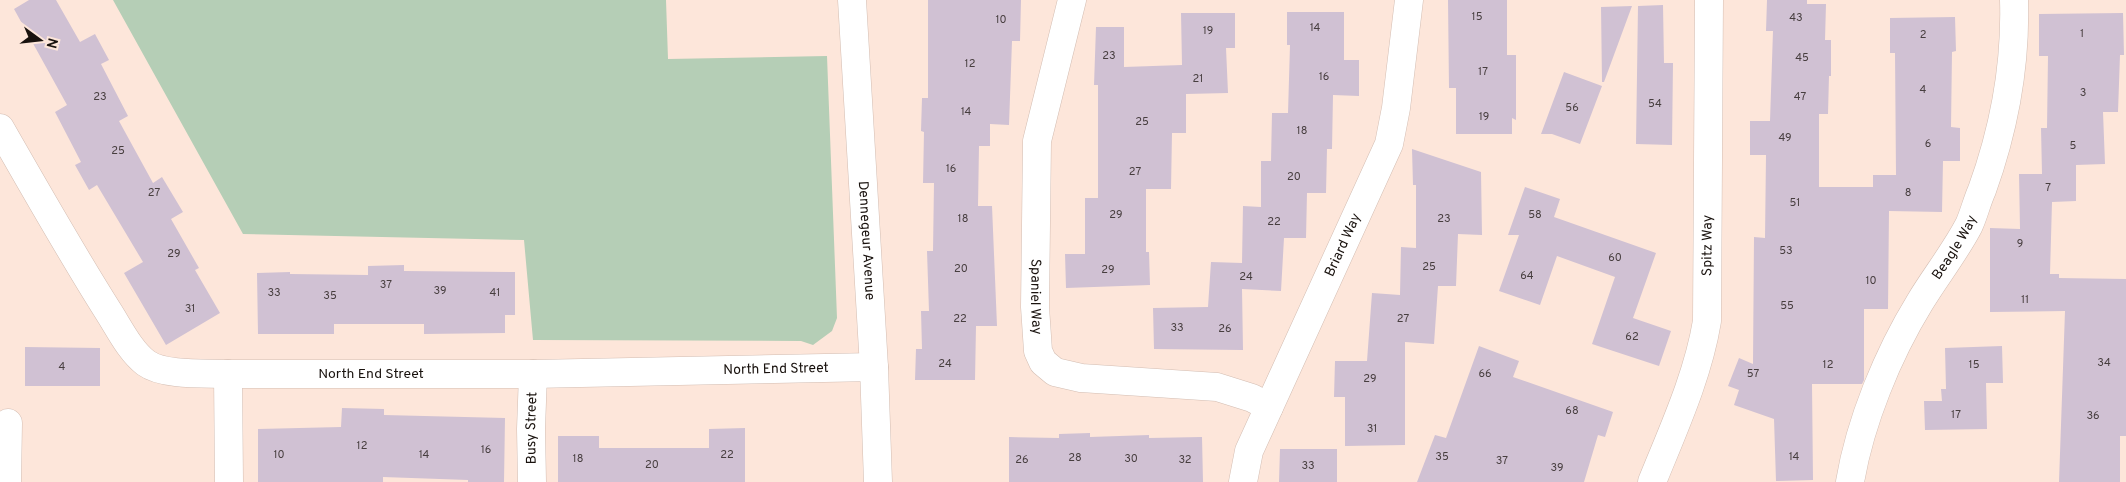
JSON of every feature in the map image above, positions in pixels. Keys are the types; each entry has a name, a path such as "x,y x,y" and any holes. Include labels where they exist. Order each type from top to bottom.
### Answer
{"street":[{"name":"Dennegeur Avenue","path":"852,0 874,367 878,482"},
{"name":"Spaniel Way","path":"1072,0 1037,141 1035,307 1038,351 1043,362 1055,372 1081,378 1217,388 1252,398 1269,407"},
{"name":"Briard Way","path":"1243,482 1249,450 1389,144 1396,108 1409,0"},
{"name":"Spitz Way","path":"1652,482 1679,414 1704,340 1707,321 1709,0"},
{"name":"Beagle Way","path":"1850,482 1854,462 1882,376 1918,304 1968,225 1994,157 2007,102 2015,18 2014,0"},
{"name":"North End Street","path":"0,128 89,282 136,354 147,363 158,368 178,372 228,374 533,374 874,367"},
{"path":"228,374 229,482"},
{"name":"Busy Street","path":"532,482 533,374"},
{"path":"7,482 8,423"}],"green space":[{"path":"113,0 666,0 668,59 827,56 837,318 832,331 813,345 801,341 533,340 524,240 243,234"}],"building":[{"path":"29,0 56,0 80,42 95,34 109,60 101,64 128,116 119,121 153,183 162,177 183,212 171,219 199,268 195,270 220,313 166,345 124,273 143,262 97,185 89,190 75,165 81,162 55,112 67,105 14,9"},
{"path":"928,0 1021,0 1020,41 1012,41 1009,125 990,124 990,146 979,146 978,206 992,206 997,326 976,326 975,380 915,380 916,349 922,349 921,311 929,311 927,251 933,251 934,183 923,183 924,132 921,131 922,98 928,98"},
{"path":"1448,0 1507,0 1507,55 1516,55 1516,120 1512,118 1512,134 1456,134 1456,88 1449,88"},
{"path":"1767,0 1807,0 1807,4 1826,4 1825,40 1831,40 1831,76 1829,76 1828,114 1819,114 1819,187 1873,187 1873,175 1896,175 1895,53 1890,53 1890,18 1955,17 1956,51 1952,52 1951,127 1960,128 1960,161 1943,161 1942,212 1889,211 1888,309 1864,309 1864,380 1862,384 1812,384 1813,480 1776,481 1774,419 1734,405 1739,390 1728,386 1739,358 1753,364 1754,237 1765,238 1766,155 1750,155 1750,121 1770,121 1773,31 1766,31"},
{"path":"1663,5 1664,63 1673,63 1672,145 1636,144 1638,6"},
{"path":"1632,6 1604,82 1602,82 1601,7"},
{"path":"1287,12 1344,12 1344,60 1359,60 1359,96 1333,95 1332,149 1327,149 1326,193 1307,193 1306,238 1284,238 1281,291 1242,289 1243,350 1154,349 1153,308 1208,307 1211,262 1242,263 1243,206 1261,207 1261,161 1271,161 1272,113 1288,113 1290,45 1287,45"},
{"path":"1181,13 1235,13 1235,48 1226,48 1228,93 1186,94 1186,133 1172,133 1171,189 1146,189 1146,252 1149,252 1150,285 1066,288 1065,254 1085,254 1085,198 1098,198 1098,85 1094,85 1096,27 1124,27 1124,67 1182,65"},
{"path":"2123,13 2124,55 2120,55 2118,112 2103,112 2105,164 2076,165 2076,201 2052,202 2050,274 2059,274 2059,278 2126,279 2126,436 2120,436 2120,482 2059,482 2065,311 1990,312 1990,228 2020,229 2019,174 2042,174 2041,128 2047,128 2048,56 2039,56 2039,14"},
{"path":"1564,72 1602,86 1580,144 1552,134 1541,134"},
{"path":"1412,149 1481,172 1482,235 1458,234 1456,286 1438,286 1434,344 1405,342 1405,445 1345,446 1345,397 1334,397 1335,361 1367,361 1372,293 1400,295 1401,247 1416,248 1416,185 1413,185"},
{"path":"1525,187 1560,199 1554,217 1656,253 1633,318 1671,331 1659,366 1592,344 1615,277 1557,256 1540,305 1499,291 1519,235 1508,235"},
{"path":"404,265 404,271 515,272 515,315 505,315 505,333 424,334 424,324 334,324 334,334 258,334 257,273 290,272 290,274 368,275 368,266"},
{"path":"1479,346 1519,361 1513,377 1613,412 1605,437 1598,435 1584,482 1417,482 1435,435 1446,438"},
{"path":"2002,346 2003,383 1986,383 1987,429 1925,430 1924,401 1942,401 1941,389 1946,389 1945,348"},
{"path":"25,347 100,348 100,386 25,386"},
{"path":"342,408 384,409 384,415 505,418 504,482 383,477 383,482 258,482 258,429 341,427"},
{"path":"745,428 745,482 558,482 558,436 599,436 599,448 709,448 709,429"},
{"path":"1090,433 1090,437 1149,435 1149,438 1202,437 1203,482 1009,482 1009,437 1059,438 1059,434"},
{"path":"1280,449 1337,449 1337,482 1279,482"}]}
